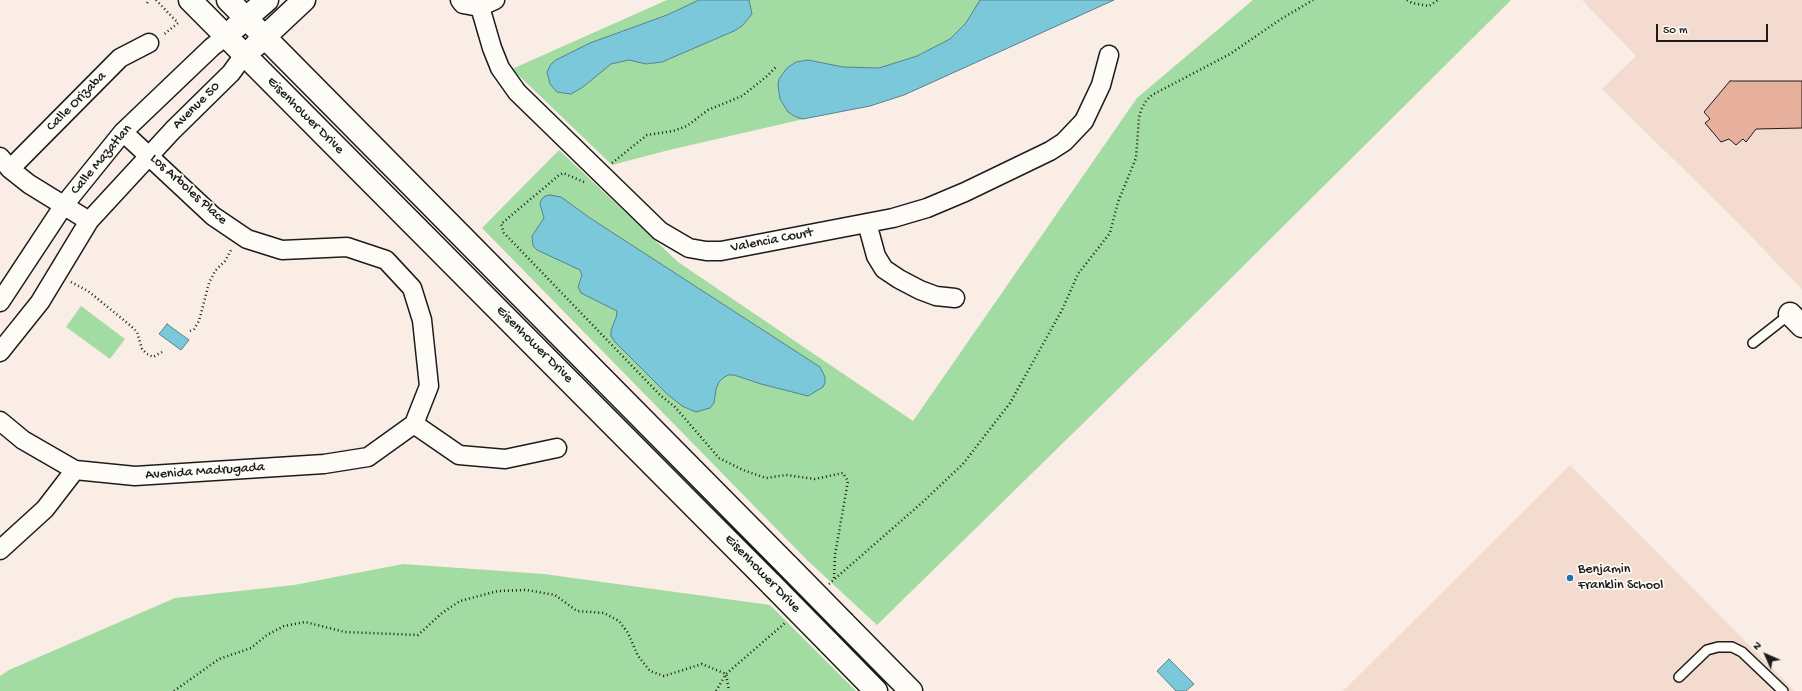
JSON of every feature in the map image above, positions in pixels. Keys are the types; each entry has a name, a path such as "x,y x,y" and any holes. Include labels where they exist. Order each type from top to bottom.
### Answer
{"main road":[{"name":"Eisenhower Drive","path":"190,0 674,485 876,691"},
{"name":"Eisenhower Drive","path":"228,0 911,691"},
{"path":"226,36 267,0"},
{"path":"244,55 304,0"}],"street":[{"name":"Valencia Court","path":"460,0 463,4 484,2 492,48 500,68 507,80 517,92 660,231 689,248 706,251 721,251 893,218 927,208 980,185 1050,151 1064,142 1084,121 1101,85 1109,55"},
{"name":"Calle Mazatlan","path":"0,302 64,205 123,132 212,47 226,36"},
{"name":"Calle Orizaba","path":"5,163 120,58 149,43"},
{"name":"Avenue 50","path":"148,155 231,73 244,55"},
{"name":"Los Arboles Place","path":"123,132 213,216 247,239 282,250 347,247 386,260 412,288 422,320 429,386 414,424"},
{"name":"Calle Mazatlan","path":"0,352 40,302 89,221 148,155"},
{"path":"5,163 29,184 89,221"},
{"path":"867,223 876,256 884,269 899,280 920,290 936,296 955,298"},
{"name":"Avenida Madrugada","path":"0,421 23,440 75,470 135,476 324,464 368,457 414,424"},
{"path":"414,424 458,455 505,459 558,448"},
{"path":"0,550 45,509 75,470"}],"lane":[{"path":"1753,343 1796,320"},
{"path":"1679,677 1707,650 1718,647 1732,648 1742,652 1783,691"}],"path":[{"path":"149,43 170,31 178,23 156,0"},
{"path":"828,584 925,500 962,464 1010,403 1062,310 1078,274 1110,233 1118,202 1136,158 1139,118 1146,101 1152,95 1230,54 1281,19 1313,0"},
{"path":"1407,0 1412,3 1429,6 1438,0"},
{"path":"777,66 742,96 708,110 687,126 673,131 647,135 611,164 594,181 586,182 563,173 501,224 504,233 660,395 676,407 719,458 743,470 766,478 786,475 815,479 843,473 848,481 835,555 834,579"},
{"path":"190,331 194,329 199,322 209,283 215,271 225,261 238,233"},
{"path":"58,273 88,291 131,326 137,332 142,349 147,354 153,357 162,352"},
{"path":"174,691 220,659 251,648 267,635 284,626 305,622 345,632 418,636 442,613 460,601 505,590 527,590 555,596 577,611 604,613 619,621 628,633 638,656 650,671 664,676 702,664 726,674"},
{"path":"716,691 726,674 786,621"},
{"path":"726,674 729,691"}],"shaded area":[{"path":"1582,0 1802,0 1802,289 1732,217 1602,89 1636,56"},
{"name":"Benjamin Franklin School","path":"1570,465 1795,691 1343,691"}],"green space":[{"path":"667,0 1106,0 1076,18 865,105 669,150 612,165 512,69"},
{"path":"1253,0 1511,0 1208,301 877,625 807,560 482,228 559,150 678,262 913,421 1137,98"},
{"path":"81,306 125,339 110,359 66,327"},
{"path":"403,564 544,574 770,605 856,691 0,691 0,676 9,670 175,598 294,585"}],"water":[{"path":"699,0 749,0 752,14 742,26 734,31 662,62 646,64 629,60 611,64 583,87 571,94 557,92 550,84 547,72 551,64 556,60 590,43 667,15"},
{"path":"980,0 1114,0 904,95 870,106 803,119 788,112 780,99 778,85 779,79 787,68 796,62 808,60 843,67 879,68 917,56 950,39 966,23"},
{"path":"550,195 561,197 590,218 820,367 825,377 823,387 808,396 761,384 734,375 728,375 719,382 716,389 714,403 710,408 696,412 682,406 666,393 615,342 611,336 611,330 617,311 581,293 578,287 582,275 580,270 537,250 533,246 532,236 544,218 540,204 541,200 545,196"},
{"path":"167,324 189,340 181,350 159,334"},
{"path":"1169,659 1194,684 1186,691 1176,691 1157,671"}],"building":[{"path":"1730,81 1802,81 1802,128 1756,129 1746,142 1743,139 1736,145 1729,139 1721,142 1705,123 1710,119 1704,112"}],"place":[{"name":"Benjamin Franklin School","path":"1570,578"}]}
